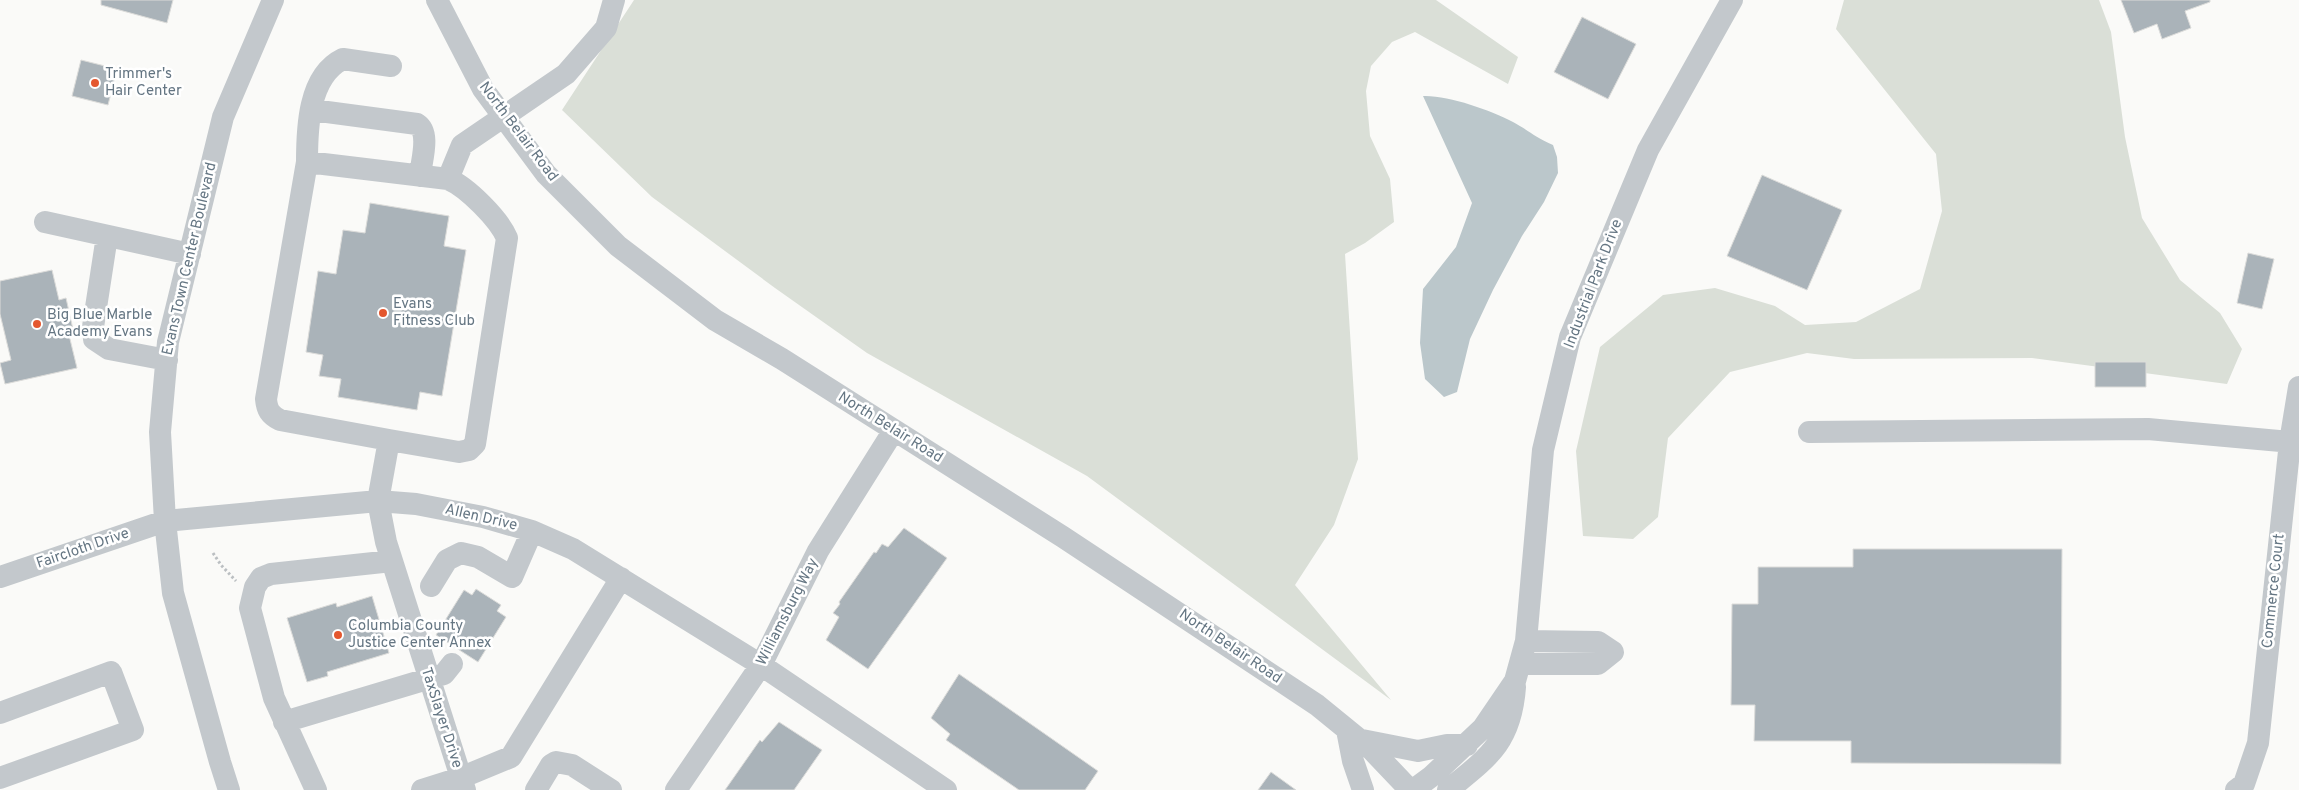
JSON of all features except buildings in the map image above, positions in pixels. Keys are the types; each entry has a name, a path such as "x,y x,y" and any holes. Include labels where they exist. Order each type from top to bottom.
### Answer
{"street":[{"name":"Evans Town Center Boulevard","path":"229,790 173,593 165,522 160,432 168,342 224,116 273,0"},
{"name":"North Belair Road","path":"437,0 483,89 546,174 618,246 715,320 894,430 1184,617 1316,705 1353,734 1412,790"},
{"path":"448,179 462,145 566,74 606,28 614,0"},
{"name":"Industrial Park Drive","path":"1448,790 1484,761 1499,743 1508,726 1514,704 1518,673 1526,641 1544,450 1570,336 1648,150 1732,0"},
{"path":"307,162 448,179 459,184 502,226 507,238 475,444 469,450 459,452 280,420 272,416 267,408 266,399 307,162 307,134 317,89 326,71 343,59 392,66"},
{"path":"312,110 417,124 422,127 425,134 420,176"},
{"path":"45,222 190,254"},
{"path":"108,236 93,327 94,339 109,349 167,360"},
{"name":"Commerce Court","path":"2236,790 2244,784 2258,743 2290,442 2299,387"},
{"path":"1809,432 2148,429 2290,442"},
{"name":"Williamsburg Way","path":"676,790 761,665 818,551 894,430"},
{"path":"378,501 389,440"},
{"name":"Allen Drive","path":"165,522 378,501 416,504 483,517 532,531 573,548 761,665 946,790"},
{"name":"TaxSlayer Drive","path":"378,501 392,561 463,784"},
{"name":"Faircloth Drive","path":"0,577 165,522"},
{"path":"431,586 447,560 461,553 478,557 512,577 532,531"},
{"path":"316,790 274,698 250,608 253,589 261,578 271,574 392,561"},
{"path":"422,790 463,784 511,757 621,578"},
{"path":"1518,673 1598,664 1613,652 1598,642 1526,641"},
{"path":"284,722 444,674 452,664"},
{"path":"0,713 110,672 133,730 0,778"},
{"name":"Industrial Park Drive","path":"1412,790 1432,776 1483,728 1518,673"},
{"path":"1363,790 1353,761 1353,734 1418,751 1447,745 1466,745"},
{"path":"1473,790 1484,761"},
{"path":"536,790 551,765 556,762 572,764 611,790"}],"path":[{"path":"213,552 234,580 253,589"}],"shaded area":[{"path":"634,0 1436,0 1518,57 1508,84 1415,32 1392,42 1371,66 1366,91 1370,136 1390,179 1394,222 1365,243 1345,254 1358,459 1334,525 1295,585 1391,700 1087,476 867,353 652,197 562,110"},
{"path":"1844,0 2099,0 2111,32 2125,137 2142,218 2180,280 2220,313 2242,349 2227,384 2032,358 1854,359 1807,353 1730,372 1668,438 1658,517 1633,539 1583,536 1576,451 1600,347 1663,295 1715,288 1775,306 1805,325 1856,322 1920,289 1942,211 1936,154 1836,29"},
{"path":"1423,96 1456,101 1504,117 1553,145 1557,157 1558,173 1544,202 1522,236 1493,290 1470,339 1457,392 1444,397 1425,379 1420,343 1423,289 1456,247 1472,203"}],"place":[{"name":"Trimmer's Hair Center","path":"95,83"},
{"name":"Evans Fitness Club","path":"383,313"},
{"name":"Big Blue Marble Academy Evans","path":"37,324"},
{"name":"Columbia County Justice Center Annex","path":"338,635"}]}
